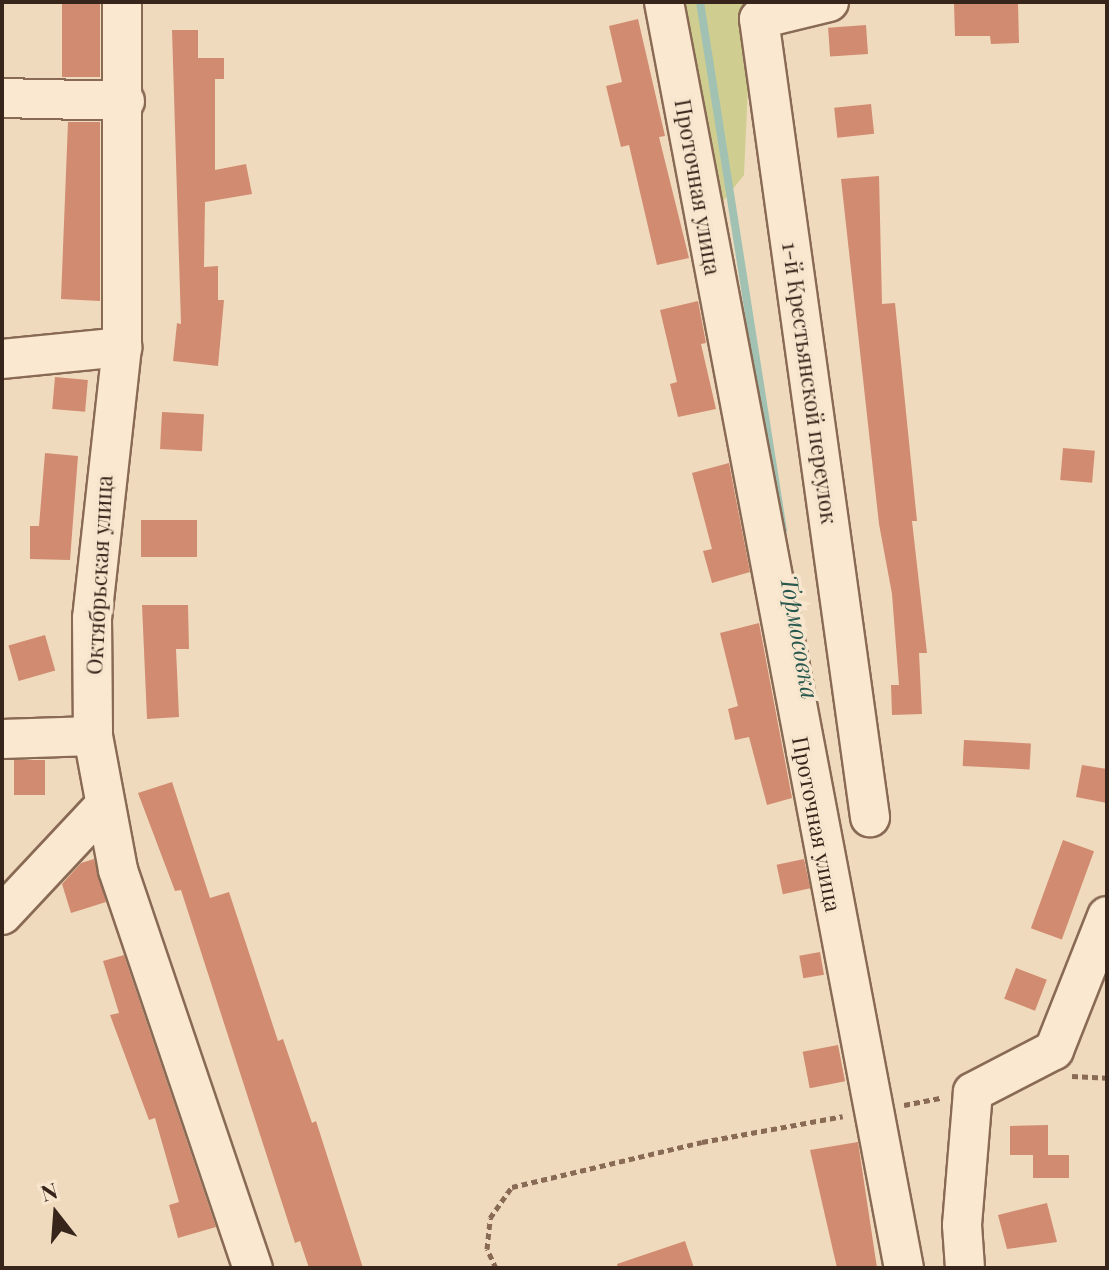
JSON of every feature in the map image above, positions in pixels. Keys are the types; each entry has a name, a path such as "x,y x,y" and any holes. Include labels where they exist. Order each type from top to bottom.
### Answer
{"street":[{"name":"Октябрьская улица","path":"122,2 125,101 122,347 92,618 93,736 118,870 253,1268"},
{"name":"Проточная улица","path":"664,2 904,1268"},
{"name":"1-й Крестьянской переулок","path":"829,2 759,19 870,817"},
{"path":"2,98 125,101"},
{"path":"2,359 122,347"},
{"path":"2,739 93,736"},
{"path":"2,915 104,806"},
{"path":"965,1268 962,1225 973,1092 1054,1050 1107,916"}],"path":[{"path":"496,1268 487,1249 490,1218 512,1187 702,1142 973,1092"}],"shaded area":[{"path":"672,2 781,2 789,26 748,85 744,175 713,214"}],"building":[{"path":"62,2 100,2 100,77 62,77"},
{"path":"1018,2 1019,43 991,44 990,36 955,36 954,4"},
{"path":"638,19 665,136 659,137 689,258 657,265 629,145 621,147 606,86 622,82 609,26"},
{"path":"866,25 868,54 830,57 828,28"},
{"path":"172,30 198,30 198,58 224,58 224,79 215,79 215,170 246,164 252,194 205,202 204,267 218,266 218,300 224,300 218,366 173,361 177,323 181,324"},
{"path":"871,104 874,134 837,138 834,108"},
{"path":"68,122 100,122 100,301 61,299"},
{"path":"879,176 882,304 895,303 917,521 912,521 927,653 919,653 922,714 892,715 891,685 899,685 892,594 879,524 841,179"},
{"path":"698,301 706,343 701,344 716,409 678,417 670,384 677,382 660,310"},
{"path":"55,377 88,380 85,412 52,409"},
{"path":"162,412 204,414 202,451 160,449"},
{"path":"1063,448 1095,451 1092,483 1060,480"},
{"path":"45,453 78,456 70,560 30,559 30,526 39,526"},
{"path":"729,463 750,572 712,583 703,551 712,549 692,473"},
{"path":"141,520 197,520 197,557 141,557"},
{"path":"142,605 188,605 189,649 176,649 179,717 147,719"},
{"path":"759,623 792,798 767,805 749,737 735,740 728,709 738,706 720,633"},
{"path":"45,635 55,671 19,681 8,645"},
{"path":"964,740 1031,744 1030,769 963,766"},
{"path":"14,760 45,760 45,795 14,795"},
{"path":"1082,765 1107,769 1107,803 1076,797"},
{"path":"172,782 210,898 229,892 278,1041 283,1039 312,1123 316,1121 363,1268 309,1268 300,1241 295,1243 181,890 175,891 138,793"},
{"path":"1063,840 1094,851 1062,940 1031,928"},
{"path":"94,859 106,902 71,913 62,884 81,863"},
{"path":"804,859 810,888 783,894 777,865"},
{"path":"820,952 824,975 803,978 799,956"},
{"path":"124,955 216,1227 178,1238 169,1205 179,1202 155,1118 149,1120 110,1015 119,1013 103,961"},
{"path":"1016,968 1047,980 1035,1011 1004,999"},
{"path":"838,1045 845,1081 810,1088 803,1052"},
{"path":"1048,1125 1048,1155 1069,1155 1069,1178 1033,1178 1033,1155 1010,1155 1010,1126"},
{"path":"858,1142 877,1268 837,1268 810,1150"},
{"path":"1047,1203 1057,1242 1007,1249 998,1215"},
{"path":"685,1241 694,1268 618,1268 617,1264"}],"waterway":[{"name":"Тормосовка","path":"700,2 783,531"}]}
